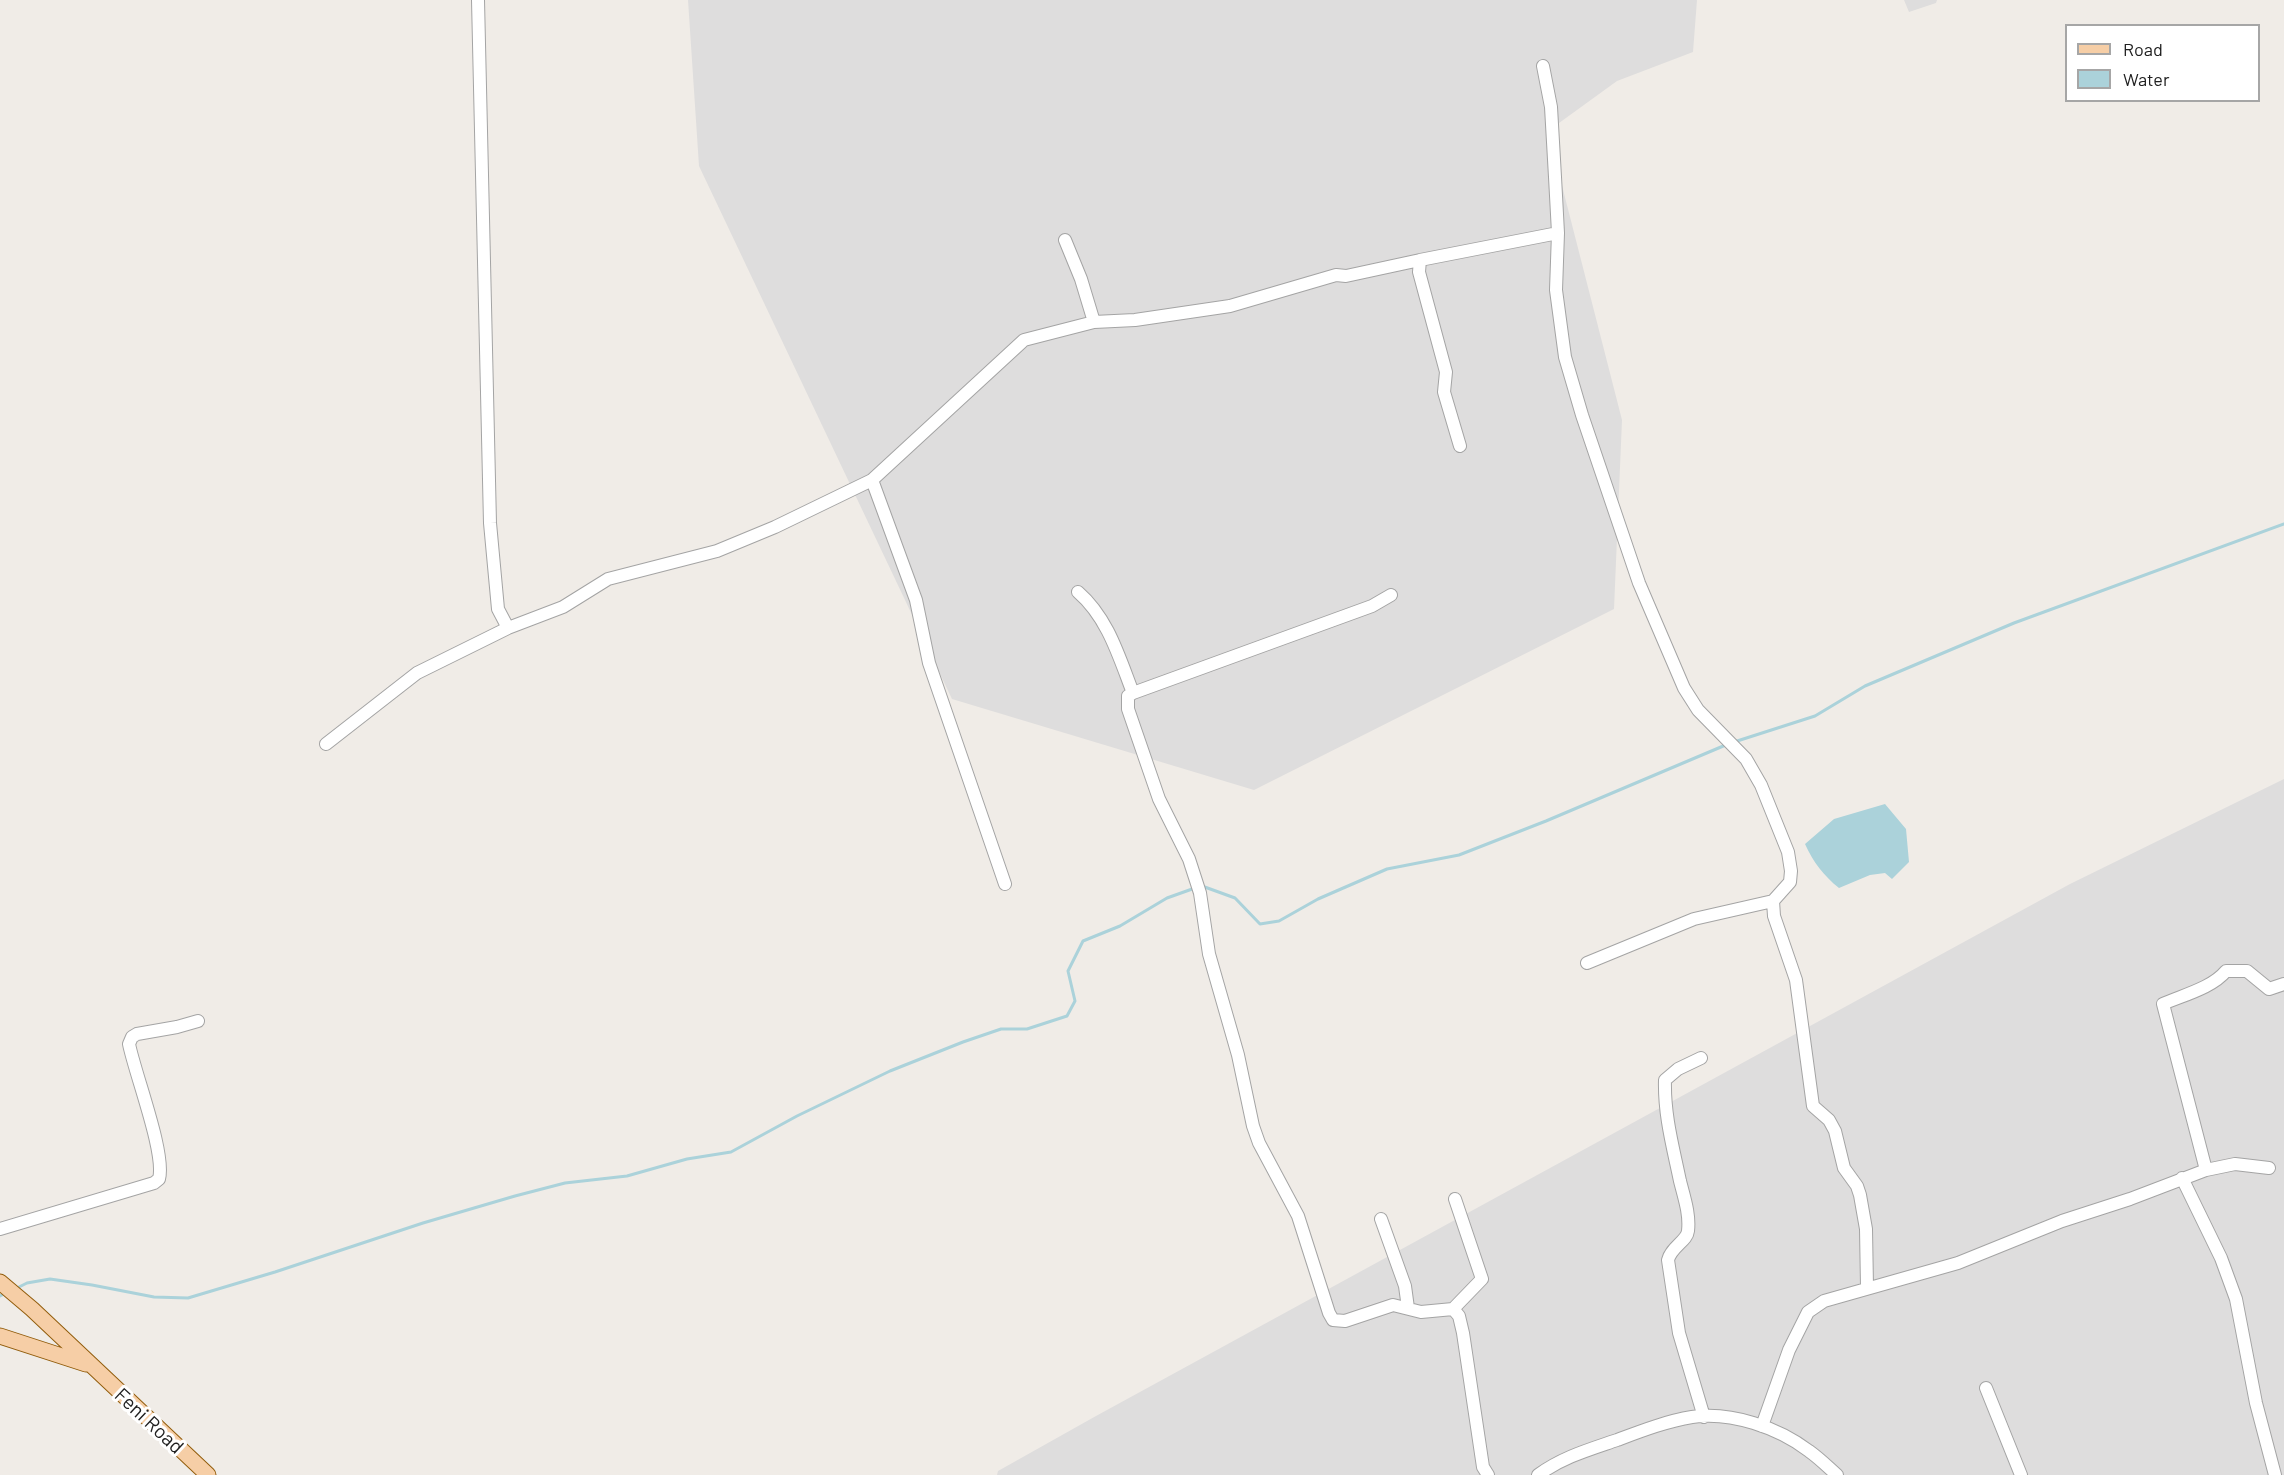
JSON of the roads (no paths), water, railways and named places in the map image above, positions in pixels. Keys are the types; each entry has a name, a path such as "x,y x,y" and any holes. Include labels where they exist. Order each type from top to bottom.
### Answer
{"main road":[{"path":"0,1282 32,1309 91,1366"},
{"path":"0,1336 91,1366 109,1376 214,1475"},
{"name":"Feni Road","path":"91,1366 208,1475"}],"street":[{"path":"478,0 490,523 498,609 508,628"},
{"path":"1543,66 1551,107 1558,233 1556,290 1565,357 1582,415 1639,583 1684,688 1698,710 1746,759 1761,785 1788,852 1791,871 1790,882 1773,901 1694,919 1587,963"},
{"path":"326,744 417,673 508,628 563,607 608,579 717,551 775,527 872,480 1024,340 1094,322 1136,320 1230,306 1336,275 1346,276 1558,233"},
{"path":"1065,240 1081,279 1094,322"},
{"path":"1420,260 1419,272 1446,372 1444,392 1460,446"},
{"path":"872,480 916,600 929,663 1005,884"},
{"path":"1078,592 1090,602 1101,618 1132,693"},
{"path":"1391,595 1372,606 1132,693 1128,696 1128,709 1159,799 1189,859 1200,893 1209,954 1238,1055 1253,1126 1259,1143 1298,1216 1333,1320 1345,1321 1394,1305 1421,1312 1453,1309 1482,1279 1455,1200"},
{"path":"1773,901 1774,916 1796,980 1813,1106 1829,1120 1835,1131 1844,1168 1857,1186 1860,1195 1866,1229 1867,1287"},
{"path":"2206,1170 2163,1004 2205,986 2226,971 2247,971 2269,989 2284,984"},
{"path":"0,1229 154,1183 159,1179 160,1163 156,1142 129,1044 132,1037 137,1034 198,1021"},
{"path":"1701,1058 1677,1069 1665,1080 1665,1092 1668,1123 1689,1229 1688,1235 1672,1249 1668,1260 1679,1333 1704,1416"},
{"path":"1762,1426 1789,1350 1808,1312 1824,1301 1958,1263 2062,1221 2130,1199 2206,1170 2235,1164 2269,1168"},
{"path":"2182,1178 2221,1258 2236,1299 2256,1403 2275,1475"},
{"path":"1381,1219 1406,1286 1408,1308"},
{"path":"1453,1309 1459,1316 1463,1333 1484,1467 1488,1475"},
{"path":"1986,1388 2021,1475"},
{"path":"1538,1475 1556,1462 1637,1433 1692,1417 1704,1416 1728,1418 1762,1426 1784,1435 1809,1450 1837,1475"}],"water":[{"path":"1885,804 1906,829 1909,862 1892,879 1885,873 1870,875 1839,888 1819,868 1805,844 1834,819"}],"waterway":[{"path":"1734,742 1815,716 1865,686 2014,623 2284,524"},
{"path":"1202,886 1235,898 1260,924 1279,921 1318,899 1387,869 1459,855 1728,744"},
{"path":"19,1287 27,1283 50,1279 154,1297 188,1298 515,1196 565,1183 627,1176 687,1159 731,1152 797,1116 890,1071 1001,1029 1027,1029 1067,1016 1075,1001 1068,971 1083,941 1120,926 1167,898 1195,888"}]}
